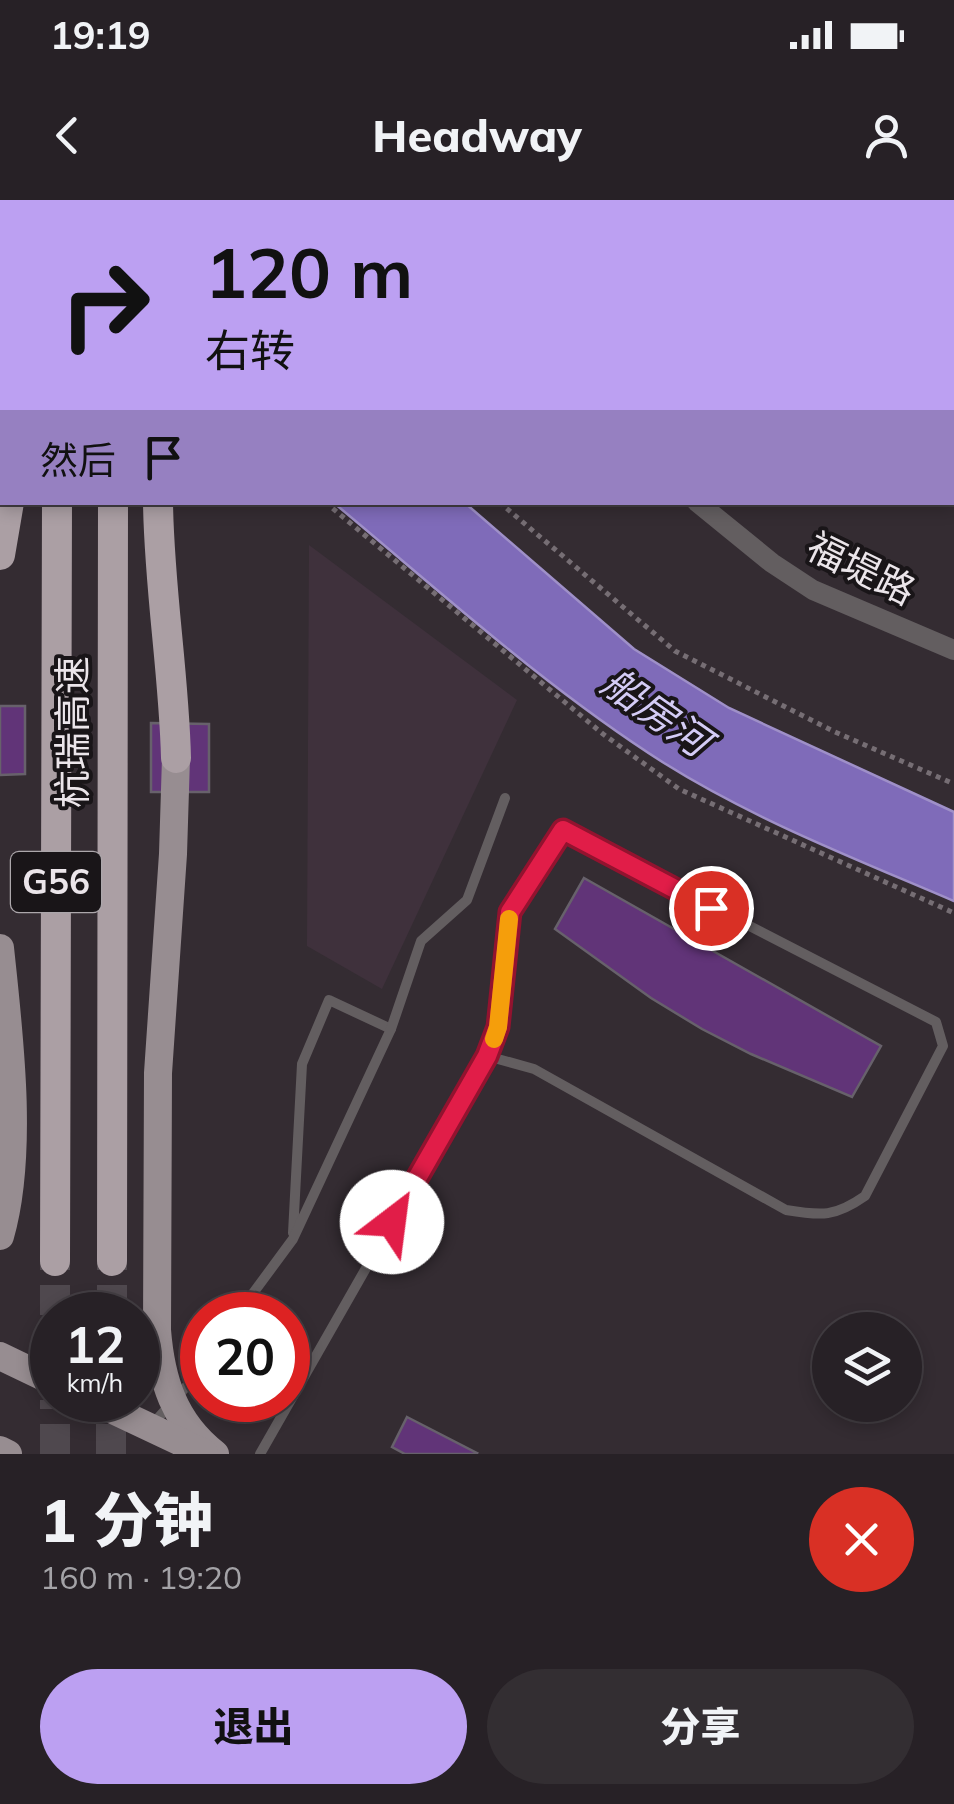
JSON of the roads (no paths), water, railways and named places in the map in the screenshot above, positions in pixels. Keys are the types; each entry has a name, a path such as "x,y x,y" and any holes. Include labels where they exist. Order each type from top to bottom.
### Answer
{"highway":[{"path":"0,555 8,505"},
{"name":"杭瑞高速","path":"56,1261 57,505"},
{"name":"杭瑞高速","path":"112,1261 113,505"},
{"path":"158,505 174,684 176,758"}],"main road":[{"path":"176,758 174,854 160,1023 157,1330 160,1366 172,1403 187,1428 215,1454"},
{"path":"0,948 8,1035 11,1145 8,1198 0,1236"},
{"path":"0,1356 30,1370"},
{"path":"139,1422 205,1454"},
{"path":"0,1450 8,1454"}],"street":[{"name":"福堤路","path":"701,505 772,563 813,590 954,650"}],"lane":[{"path":"254,1292 293,1238 391,1029 421,941 467,900 504,798"},
{"path":"260,1454 487,1056 498,1027 510,912 563,830 936,1022 943,1046 865,1196 843,1211 818,1216 786,1210 534,1069 487,1056"},
{"path":"293,1238 302,1064 329,1000 391,1029"},
{"path":"150,1427 180,1394"}],"water":[{"name":"船房河","path":"336,505 467,505 634,649 729,708 954,812 954,901 770,821 699,784 620,734 454,605"}],"tunnel":[{"path":"55,1261 55,1292"},
{"path":"112,1261 112,1292"},
{"path":"55,1422 55,1454"},
{"path":"111,1422 111,1454"}]}
